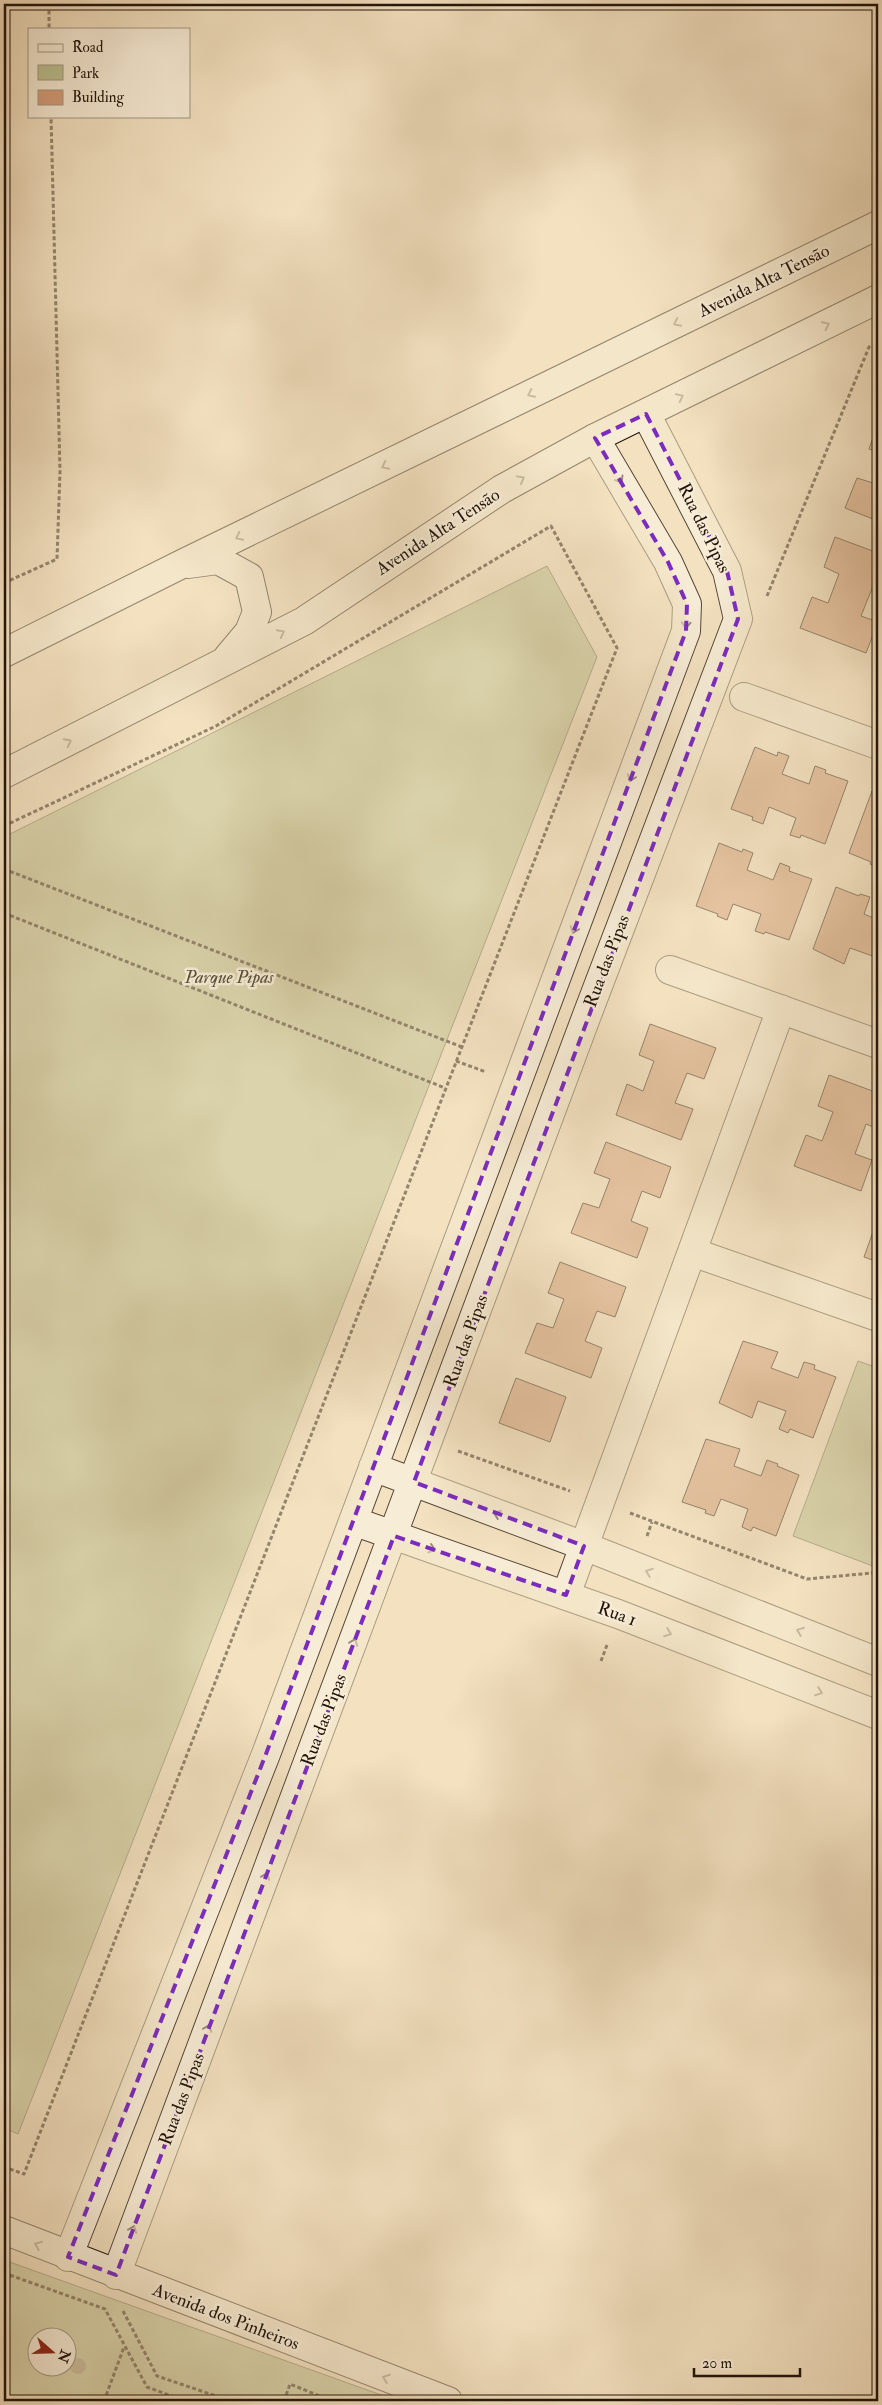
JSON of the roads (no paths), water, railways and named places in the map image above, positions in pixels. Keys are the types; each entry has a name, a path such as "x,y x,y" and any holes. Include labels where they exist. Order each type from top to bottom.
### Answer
{"street":[{"name":"Avenida Alta Tensão","path":"4,653 182,564 878,226"},
{"name":"Avenida Alta Tensão","path":"4,774 304,621 502,489 595,438 878,299"},
{"name":"Rua das Pipas","path":"116,2275 394,1536 587,1015 738,619 727,571 646,414"},
{"path":"68,2257 266,1754 686,631 687,604 668,562 595,438"},
{"path":"182,564 218,560 249,577 257,612 249,632 222,664"},
{"path":"744,697 878,744"},
{"path":"670,970 878,1044"},
{"path":"566,1595 781,1009"},
{"path":"692,1252 878,1317"},
{"path":"373,1468 584,1546 878,1662"},
{"name":"Rua 1","path":"353,1521 566,1595 878,1715"},
{"name":"Avenida dos Pinheiros","path":"4,2230 68,2257 448,2401"}],"park label":[{"name":"Parque Pipas","path":"229,977"}]}
